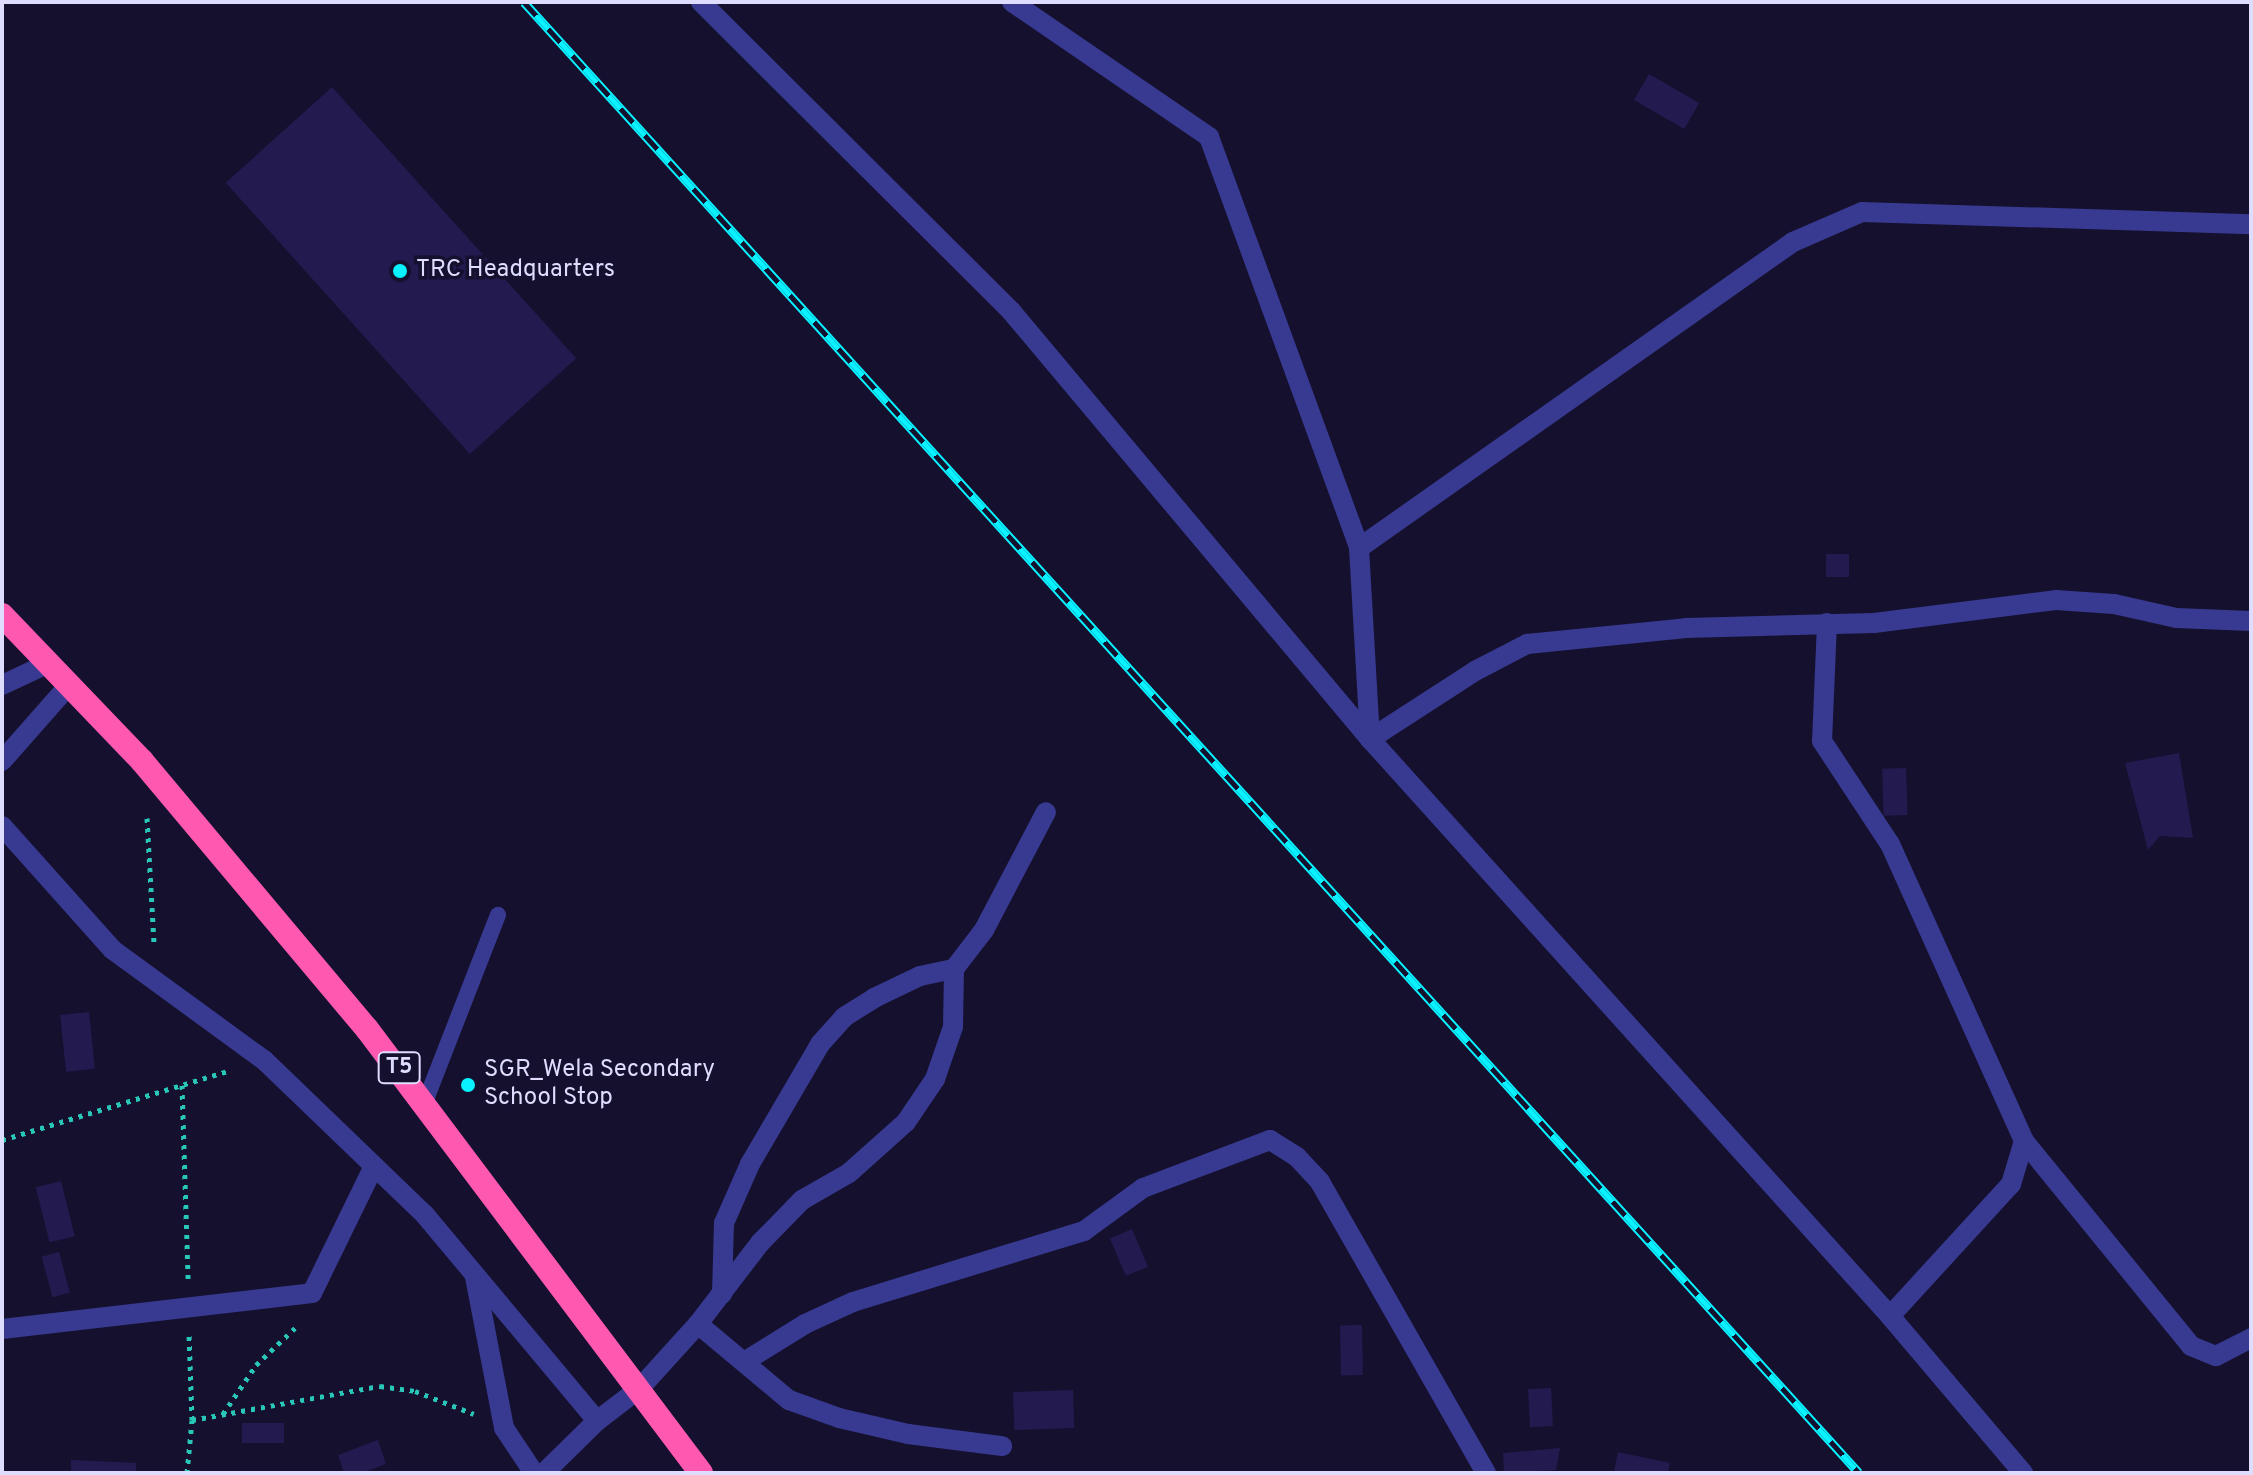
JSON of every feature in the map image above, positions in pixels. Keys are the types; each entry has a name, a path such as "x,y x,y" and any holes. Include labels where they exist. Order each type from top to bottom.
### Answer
{"highway":[{"name":"T5","path":"2,615 142,761 425,1102 701,1473"}],"street":[{"path":"701,2 1011,311 1370,739 1890,1316 2023,1473"},
{"path":"1012,2 1209,137 1359,548 1370,739"},
{"path":"1359,548 1793,242 1862,212 2251,224"},
{"path":"1370,739 1475,671 1527,644 1686,628 1874,623 2056,600 2114,604 2176,618 2251,621"},
{"path":"1827,623 1822,741 1890,844 2024,1141 2191,1346 2216,1356 2251,1338"},
{"path":"2,685 49,663"},
{"path":"2,761 70,684"},
{"path":"544,1473 597,1421 640,1388 698,1324 760,1243 802,1200 849,1173 906,1122 935,1079 953,1027 954,969 991,919 1046,812"},
{"path":"2,826 113,950 154,983 264,1060 425,1215 597,1421"},
{"path":"722,1294 724,1223 750,1164 820,1044 844,1017 874,998 920,976 954,969"},
{"path":"744,1362 805,1324 853,1302 1084,1231 1143,1188 1270,1140 1297,1157 1320,1182 1486,1473"},
{"path":"1890,1316 2011,1184 2024,1141"},
{"path":"2,1329 312,1293 374,1166"},
{"path":"474,1274 504,1428 534,1473"},
{"path":"698,1324 789,1400 839,1418 908,1434 1002,1446"}],"lane":[{"path":"425,1102 498,915"}],"path":[{"path":"142,761 155,903 154,983"},
{"path":"2,1140 264,1060"},
{"path":"192,1420 380,1386 415,1391 504,1428"}],"building":[{"path":"1649,74 1699,103 1684,129 1634,100"},
{"name":"TRC Headquarters","path":"332,87 576,358 470,454 226,183"},
{"path":"1826,554 1849,554 1849,577 1826,577"},
{"path":"2179,753 2193,838 2160,836 2148,850 2125,763"},
{"path":"1906,768 1908,815 1884,816 1882,769"},
{"path":"89,1012 95,1069 66,1072 60,1015"},
{"path":"61,1181 75,1236 50,1243 36,1187"},
{"path":"1132,1229 1148,1267 1126,1276 1110,1238"},
{"path":"59,1252 70,1293 52,1297 42,1257"},
{"path":"1340,1325 1362,1325 1363,1375 1341,1375"},
{"path":"1551,1388 1553,1426 1530,1427 1528,1389"},
{"path":"1073,1390 1074,1428 1014,1430 1013,1392"},
{"path":"242,1423 284,1423 284,1443 242,1443"},
{"path":"378,1440 386,1464 362,1473 344,1473 338,1455"},
{"path":"1560,1448 1556,1470 1504,1473 1503,1453"},
{"path":"1618,1452 1670,1463 1668,1473 1614,1471"},
{"path":"71,1460 136,1463 136,1473 71,1473"}],"railway":[{"path":"524,2 1859,1473"}],"place":[{"name":"TRC Headquarters","path":"400,271"},
{"name":"SGR_Wela Secondary School Stop","path":"468,1085"}]}
